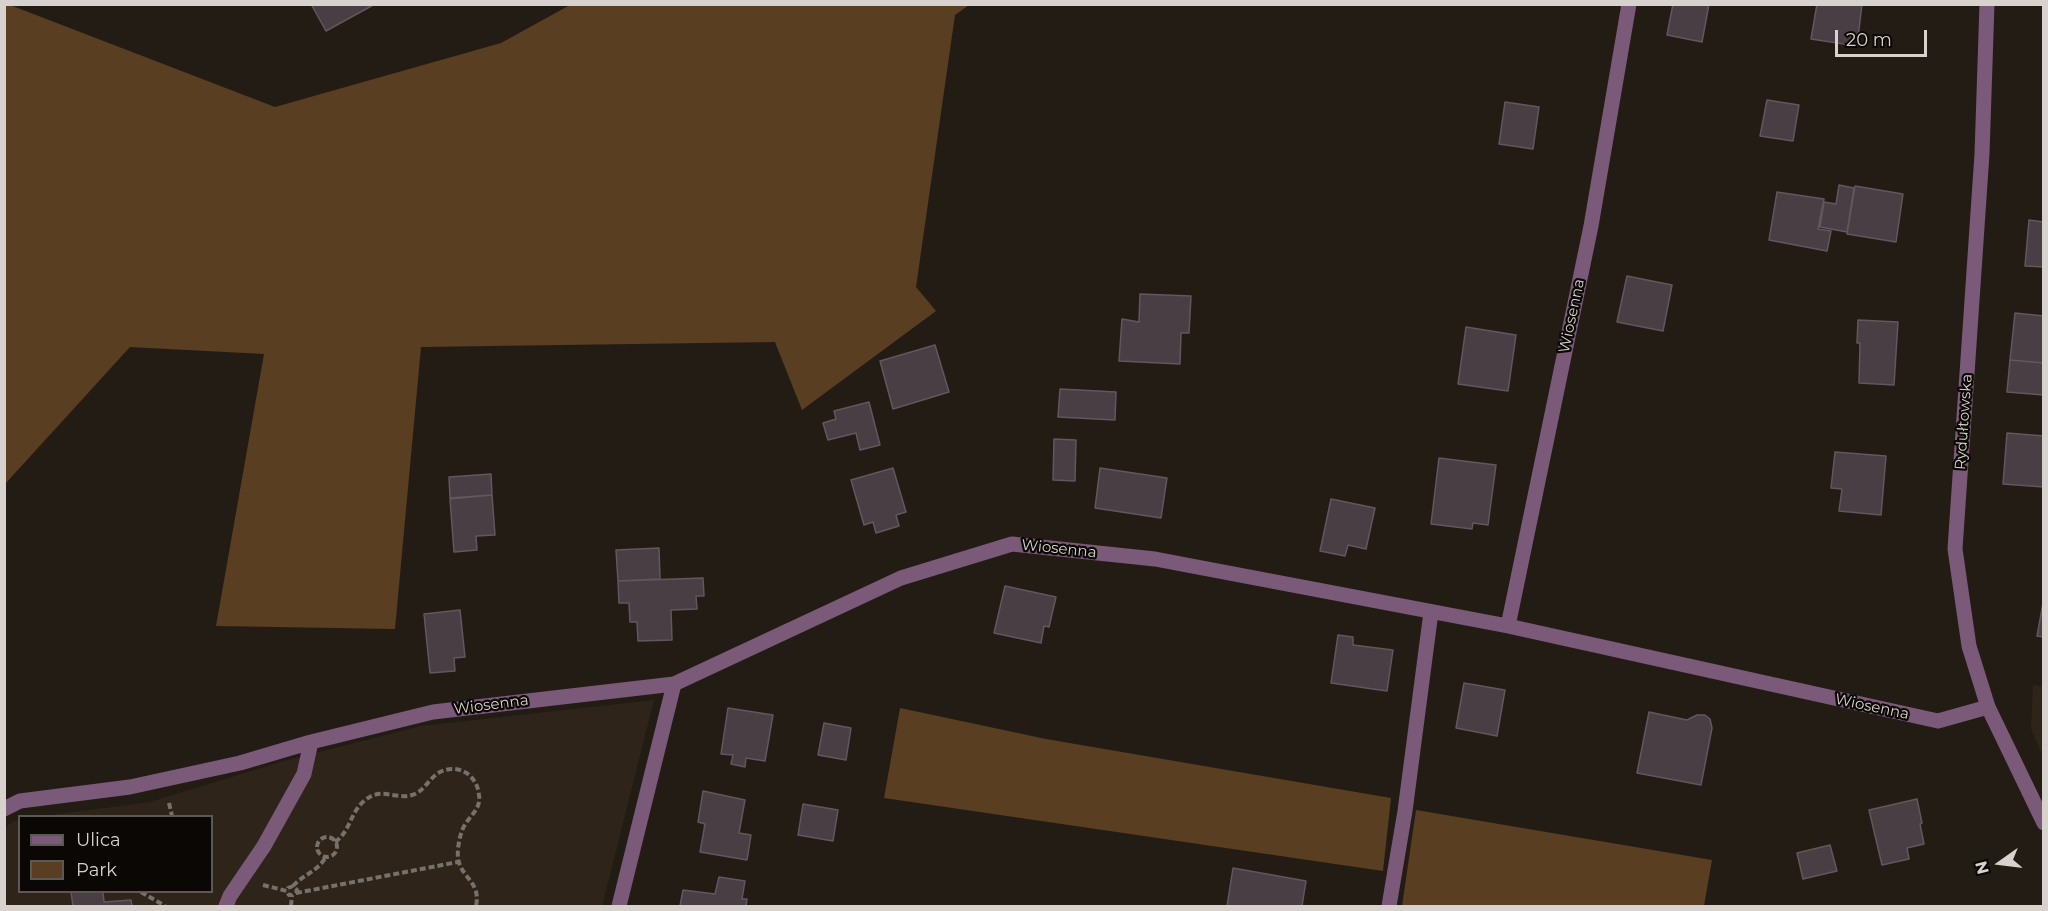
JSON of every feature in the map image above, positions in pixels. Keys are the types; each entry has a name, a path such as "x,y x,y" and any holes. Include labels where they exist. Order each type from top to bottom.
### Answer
{"street":[{"name":"Wiosenna","path":"1508,626 1590,226 1629,4"},
{"name":"Rydułtowska","path":"1987,4 1982,154 1955,549 1969,646 1988,707 2043,823"},
{"name":"Wiosenna","path":"4,809 20,801 130,787 240,763 311,742 433,712 674,684 901,578 1012,544 1155,559 1508,626 1938,721 1988,707"},
{"path":"1389,906 1405,811 1431,612"},
{"path":"619,906 674,684"},
{"path":"226,906 230,896 264,846 304,774 311,742"}],"path":[{"path":"335,842 347,830 356,810 370,796 387,793 411,795 418,792 438,773 464,770 475,780 480,797 479,805 466,823 459,840 458,862 475,888 476,906"},
{"path":"326,856 319,852 318,844 324,838 332,838 335,842 334,854 326,856 319,867 288,888 290,895 458,862"},
{"path":"291,906 297,890 293,886"},
{"path":"144,893 165,906"}],"shaded area":[{"path":"2033,685 2043,687 2043,756 2031,729"},
{"path":"654,700 602,906 5,906 5,828 13,821 18,820 18,893 213,893 213,815 52,815 150,802 284,761 421,726"}],"green space":[{"path":"5,4 275,107 501,43 570,5 969,5 955,15 916,287 936,311 802,410 775,342 421,347 395,629 216,626 264,354 130,347 5,484"},
{"path":"900,708 1046,739 1391,798 1383,871 884,798"},
{"path":"1416,810 1712,860 1704,906 1402,906"}],"building":[{"path":"311,4 375,4 326,31"},
{"path":"1673,4 1709,4 1702,42 1667,35"},
{"path":"1817,4 1862,4 1857,46 1811,39"},
{"path":"1767,100 1799,105 1793,141 1760,136"},
{"path":"1505,102 1539,107 1533,149 1499,144"},
{"path":"1839,185 1854,188 1847,232 1820,227 1824,202 1836,204"},
{"path":"1855,186 1903,194 1896,242 1847,234"},
{"path":"1777,192 1824,199 1818,229 1831,231 1827,251 1769,240"},
{"path":"2029,220 2044,222 2044,267 2025,266"},
{"path":"1627,276 1672,285 1663,331 1617,322"},
{"path":"1140,294 1191,296 1189,333 1181,333 1180,364 1119,361 1122,319 1139,322"},
{"path":"2015,313 2044,316 2044,363 2010,360"},
{"path":"1858,320 1898,322 1894,385 1859,383"},
{"path":"1466,327 1516,335 1508,391 1458,384"},
{"path":"935,345 949,392 893,409 880,361"},
{"path":"2010,360 2044,363 2044,395 2007,392"},
{"path":"1060,389 1116,392 1115,420 1058,417"},
{"path":"869,402 880,445 860,450 856,433 828,440 823,423 836,419 834,411"},
{"path":"2007,433 2044,436 2044,487 2003,484"},
{"path":"1054,439 1076,440 1075,481 1053,480"},
{"path":"1835,452 1886,456 1881,515 1839,511 1842,489 1831,488"},
{"path":"1439,458 1496,465 1488,525 1473,523 1472,529 1431,524"},
{"path":"893,468 906,512 896,515 899,526 876,533 873,522 864,525 851,480"},
{"path":"1100,468 1167,478 1161,518 1095,508"},
{"path":"491,474 492,495 450,498 449,477"},
{"path":"492,495 495,535 476,536 477,550 454,552 450,499"},
{"path":"1331,499 1375,508 1366,549 1348,545 1345,556 1320,551"},
{"path":"659,548 660,579 618,581 616,550"},
{"path":"703,578 704,596 696,596 697,609 671,610 672,640 638,641 637,622 630,622 629,603 619,603 618,581"},
{"path":"1005,586 1056,597 1049,627 1044,626 1041,643 994,633"},
{"path":"2044,598 2044,637 2037,636"},
{"path":"460,610 465,657 454,658 455,671 430,673 424,614"},
{"path":"1338,635 1353,637 1353,645 1393,650 1387,691 1331,683"},
{"path":"1464,683 1505,690 1497,736 1456,728"},
{"path":"728,708 773,715 765,761 746,758 745,767 731,764 733,755 721,754"},
{"path":"1649,712 1687,720 1697,715 1705,715 1710,719 1712,728 1701,785 1637,773"},
{"path":"824,723 851,728 846,760 818,755"},
{"path":"703,791 745,800 739,833 751,835 747,860 700,852 705,824 698,822"},
{"path":"1917,799 1924,844 1907,848 1909,859 1882,865 1869,810"},
{"path":"803,804 838,810 833,841 798,835"},
{"path":"1830,845 1837,871 1803,879 1797,853"},
{"path":"1233,868 1306,881 1302,906 1227,906"},
{"path":"719,877 745,881 742,899 747,899 746,906 680,906 683,890 715,894"},
{"path":"71,893 103,893 104,902 131,900 132,906 73,906"}]}
